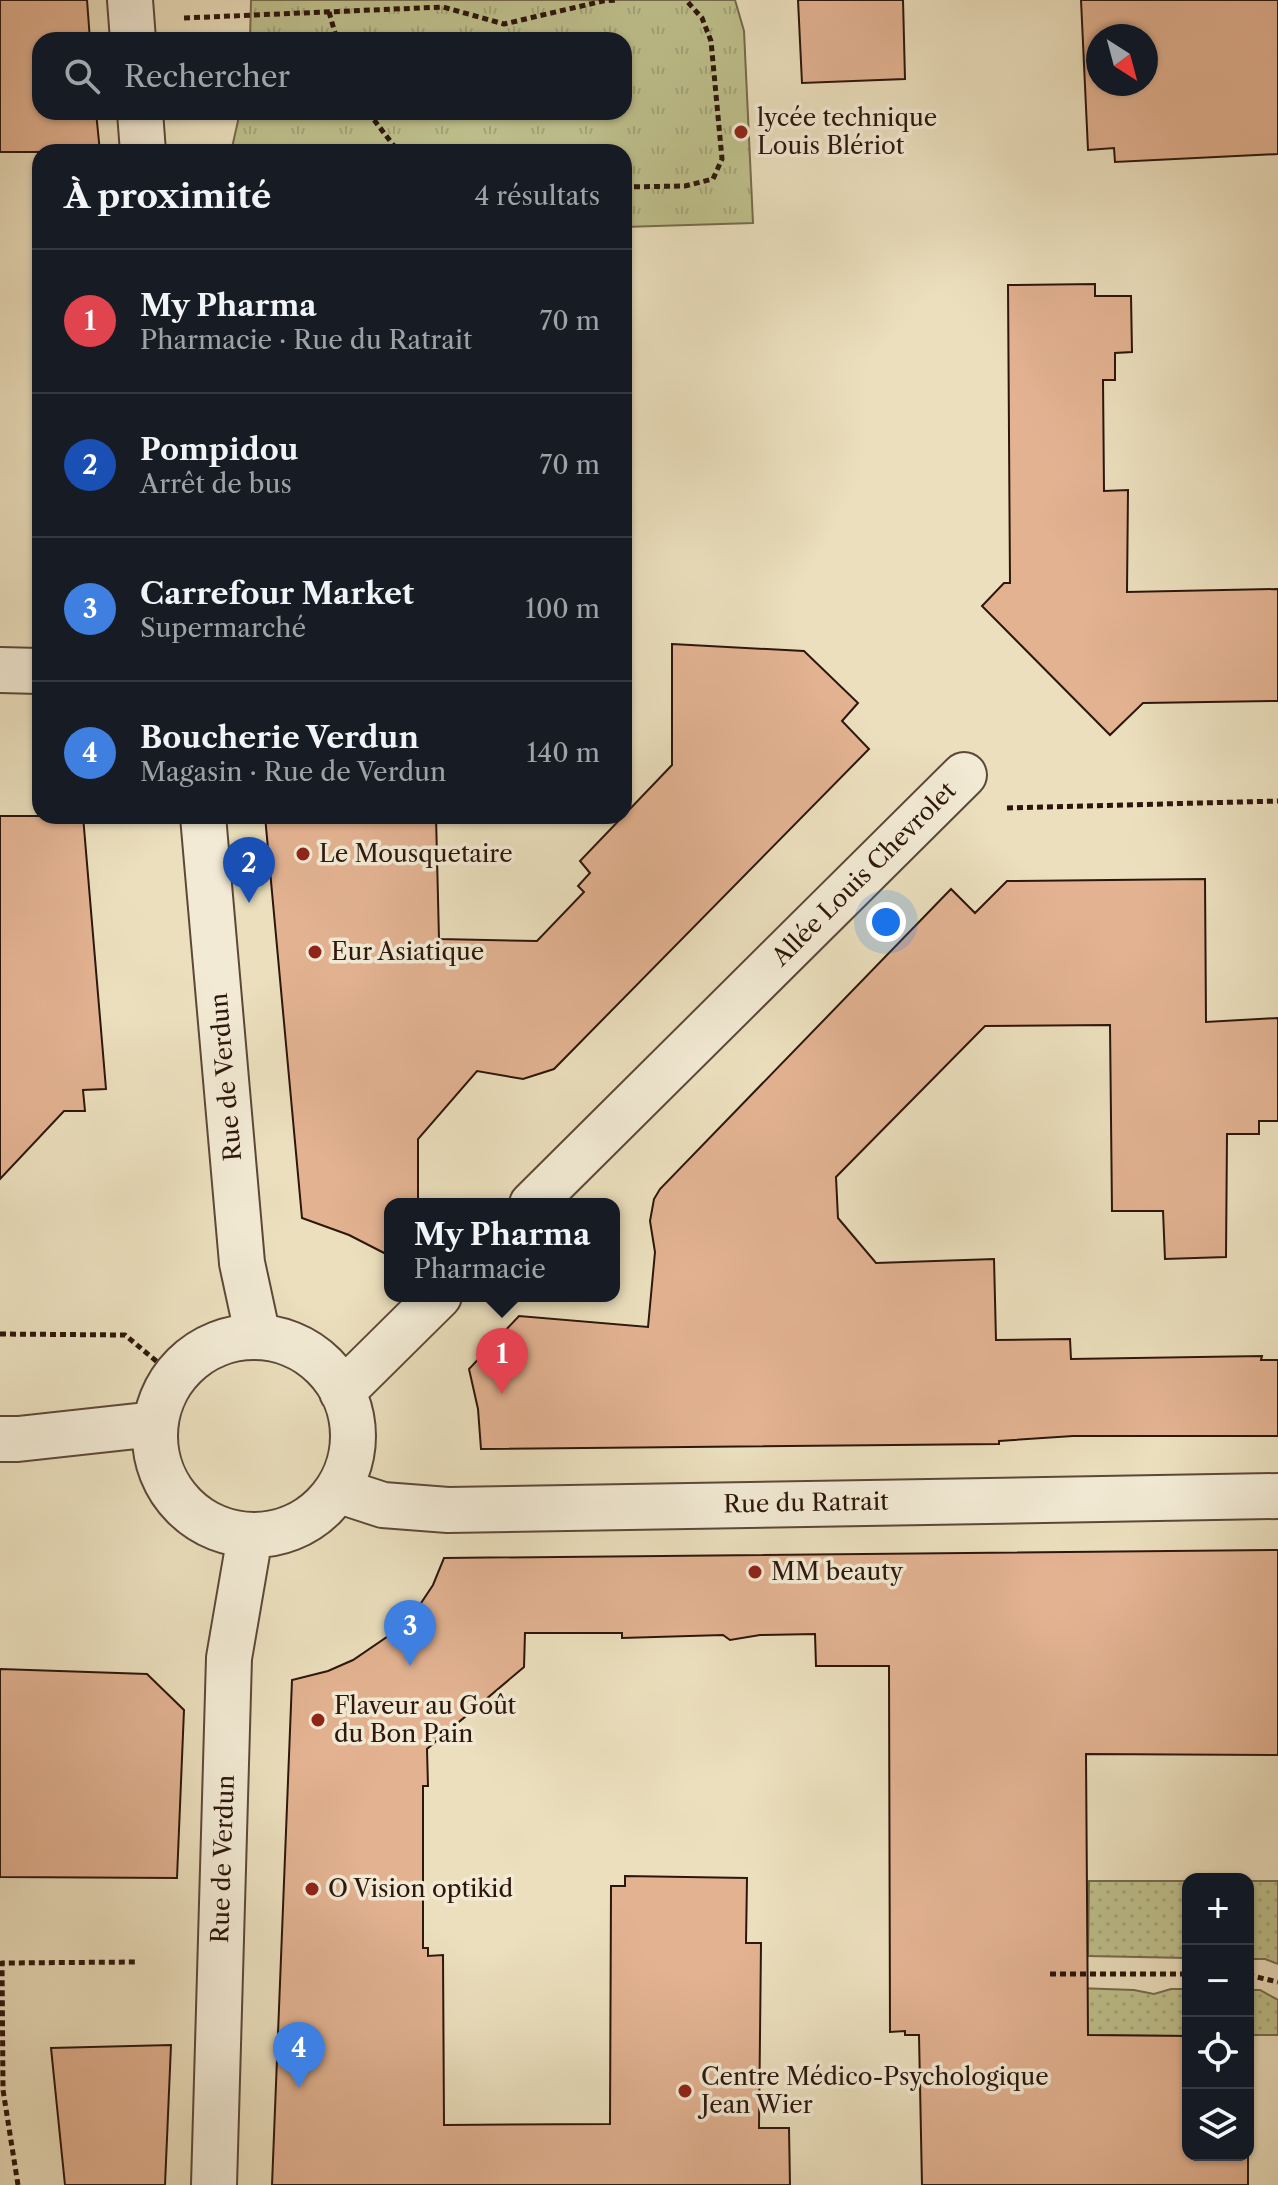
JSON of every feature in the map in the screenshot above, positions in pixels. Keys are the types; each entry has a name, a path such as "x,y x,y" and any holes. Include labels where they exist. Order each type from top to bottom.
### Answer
{"street":[{"path":"141,120 142,144"},
{"path":"0,670 32,671"},
{"name":"Allée Louis Chevrolet","path":"538,1198 964,775"},
{"name":"Rue de Verdun","path":"204,824 242,1263 258,1337"},
{"path":"342,1392 433,1302"},
{"path":"258,1337 299,1348 316,1359 331,1375 350,1412 352,1452 337,1490 313,1515 299,1524 267,1535 250,1536 207,1524 183,1506 160,1469 154,1439 162,1399 174,1376 203,1352 220,1343 258,1337"},
{"path":"0,1439 155,1424"},
{"name":"Rue du Ratrait","path":"337,1490 383,1505 448,1510 1278,1496"},
{"name":"Rue de Verdun","path":"214,2185 229,1658 250,1536"}],"path":[{"path":"131,21 443,7 504,24 618,0"},
{"path":"632,187 685,186 713,179 722,159 711,41 702,18 686,0"},
{"path":"329,12 335,32"},
{"path":"374,120 392,144"},
{"name":"Allée Louis Chevrolet","path":"964,775 998,808 1278,801"},
{"path":"0,1334 125,1335 174,1376"},
{"path":"18,2185 3,2090 2,1963 138,1962"},
{"path":"1050,1974 1182,1974"},
{"path":"1254,1976 1278,1982"}],"green space":[{"path":"251,0 735,0 744,31 753,223 632,227 632,144 233,144 238,120 632,120 632,32 250,32"},
{"path":"1089,1881 1182,1881 1182,1958 1088,1956"},
{"path":"1254,1881 1278,1881 1278,1964 1254,1959"},
{"path":"1049,1987 1134,1990 1154,1994 1182,1989 1182,2036 1049,2035"},
{"path":"1254,1990 1278,2000 1278,2035 1254,2035"}],"building":[{"path":"0,0 87,0 89,32 32,32 32,120 97,120 99,144 32,144 32,152 0,152"},
{"path":"798,0 903,0 905,79 802,83"},
{"path":"1081,0 1278,0 1278,154 1115,162 1114,148 1088,150"},
{"path":"1095,284 1095,296 1131,296 1132,352 1115,353 1115,380 1103,380 1104,491 1128,490 1127,592 1278,589 1278,701 1143,703 1110,735 982,606 1004,583 1010,583 1008,285"},
{"path":"672,644 804,651 858,703 842,721 869,749 554,1069 523,1079 477,1071 418,1139 418,1198 384,1198 384,1253 349,1235 302,1218 266,824 436,824 439,939 537,941 584,892 578,886 590,873 580,861 615,824 632,824 632,807 672,765"},
{"path":"0,816 32,816 32,824 84,824 106,1089 83,1090 85,1111 64,1111 0,1179"},
{"path":"1205,879 1206,1022 1278,1018 1278,1121 1259,1121 1259,1134 1227,1134 1226,1257 1165,1259 1163,1211 1112,1211 1110,1025 985,1026 836,1177 838,1218 876,1263 994,1259 996,1340 1070,1339 1071,1359 1262,1356 1261,1360 1278,1360 1278,1436 1073,1436 999,1441 999,1444 481,1449 478,1409 469,1369 519,1316 648,1327 655,1252 650,1221 654,1199 660,1189 951,889 975,913 1007,881"},
{"path":"1278,1550 1278,1755 1086,1754 1088,2035 1182,2036 1182,2161 1248,2161 1248,2185 922,2185 919,2035 905,2035 905,2031 890,2032 889,1666 816,1666 815,1634 760,1635 730,1640 723,1635 622,1638 622,1633 525,1633 524,1667 427,1749 428,1786 423,1786 423,1948 428,1948 428,1956 443,1955 444,2125 610,2124 611,1886 625,1886 625,1876 747,1878 746,1943 761,1943 759,2128 789,2128 790,2185 272,2185 292,1680 328,1671 353,1660 397,1630 417,1609 433,1585 444,1558"},
{"path":"0,1669 147,1674 184,1710 177,1878 0,1877"},
{"path":"171,2045 165,2185 65,2185 51,2048"}],"place":[{"name":"lycée technique Louis Blériot","path":"741,132"},
{"name":"Le Mousquetaire","path":"303,854"},
{"name":"Pompidou","path":"249,903"},
{"name":"Eur Asiatique","path":"315,952"},
{"name":"My Pharma","path":"502,1394"},
{"name":"MM beauty","path":"755,1572"},
{"name":"Carrefour Market","path":"410,1666"},
{"name":"Flaveur au Goût du Bon Pain","path":"318,1720"},
{"name":"O Vision optikid","path":"312,1889"},
{"name":"Boucherie Verdun","path":"299,2088"},
{"name":"Centre Médico-Psychologique Jean Wier","path":"685,2091"}]}
